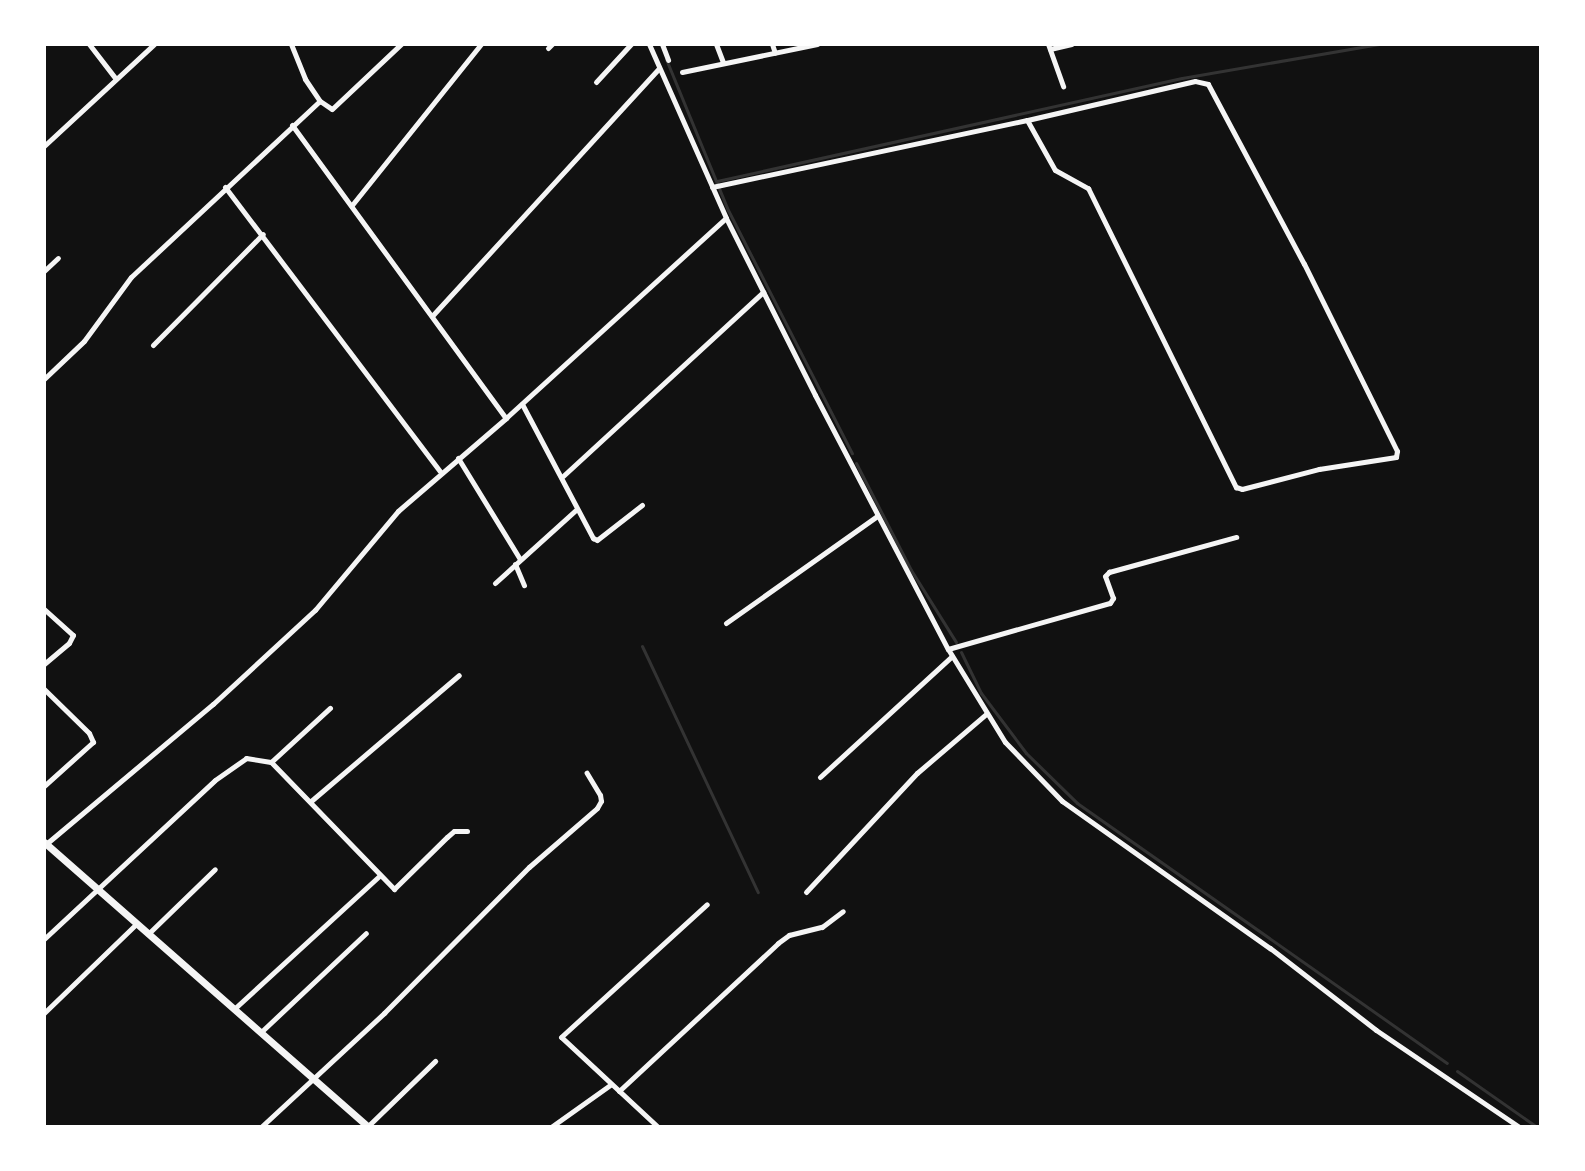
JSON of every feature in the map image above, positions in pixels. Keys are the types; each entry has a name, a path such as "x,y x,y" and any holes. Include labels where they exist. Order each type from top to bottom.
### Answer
{"street":[{"path":"89,44 116,79"},
{"path":"44,146 154,44"},
{"path":"294,45 305,79 320,101 332,109 401,44"},
{"path":"352,205 481,44"},
{"path":"596,82 631,44"},
{"path":"649,44 726,218 877,516 948,649 1005,742 1062,801 1270,948 1376,1030 1519,1127"},
{"path":"662,44 668,60"},
{"path":"716,44 723,62"},
{"path":"772,44 775,53"},
{"path":"682,72 817,44"},
{"path":"1063,86 1049,47 1071,44"},
{"path":"432,316 658,69"},
{"path":"712,187 1195,81 1208,84 1304,264 1397,451 1396,457 1319,469 1242,489 1236,487 1088,188 1055,170 1027,120"},
{"path":"44,379 84,341 131,277 320,101"},
{"path":"292,125 506,418"},
{"path":"225,187 440,471"},
{"path":"435,1061 368,1127 45,843 202,714 315,610 398,511 440,471 522,404 726,218"},
{"path":"153,345 263,234"},
{"path":"44,271 58,258"},
{"path":"563,476 763,292"},
{"path":"522,404 563,476 577,509 597,540 642,505"},
{"path":"458,458 518,561 524,585"},
{"path":"495,583 577,509"},
{"path":"726,623 877,516"},
{"path":"948,649 1110,603 1113,598 1105,576 1109,572 1236,537"},
{"path":"44,609 73,635 69,643 44,664"},
{"path":"820,777 952,656"},
{"path":"311,801 459,675"},
{"path":"44,689 89,733 93,742 44,786"},
{"path":"271,762 330,708"},
{"path":"806,892 908,782 986,714"},
{"path":"44,939 231,766 246,758 271,762 397,889 454,831 467,831"},
{"path":"261,1127 313,1080 529,867 597,808 600,795 587,773"},
{"path":"148,934 215,869"},
{"path":"233,1009 380,875"},
{"path":"658,1127 561,1037 707,904"},
{"path":"619,1091 768,951 789,935 810,932 843,911"},
{"path":"44,1013 135,925"},
{"path":"260,1032 366,933"},
{"path":"553,1126 610,1085"}],"waterway":[{"path":"717,181 1182,78 1379,44"},
{"path":"666,59 728,210 852,453"},
{"path":"856,463 911,570 956,642"},
{"path":"642,646 758,892"},
{"path":"961,652 981,693 1026,753 1077,803 1447,1063"},
{"path":"1457,1071 1537,1127"}]}
